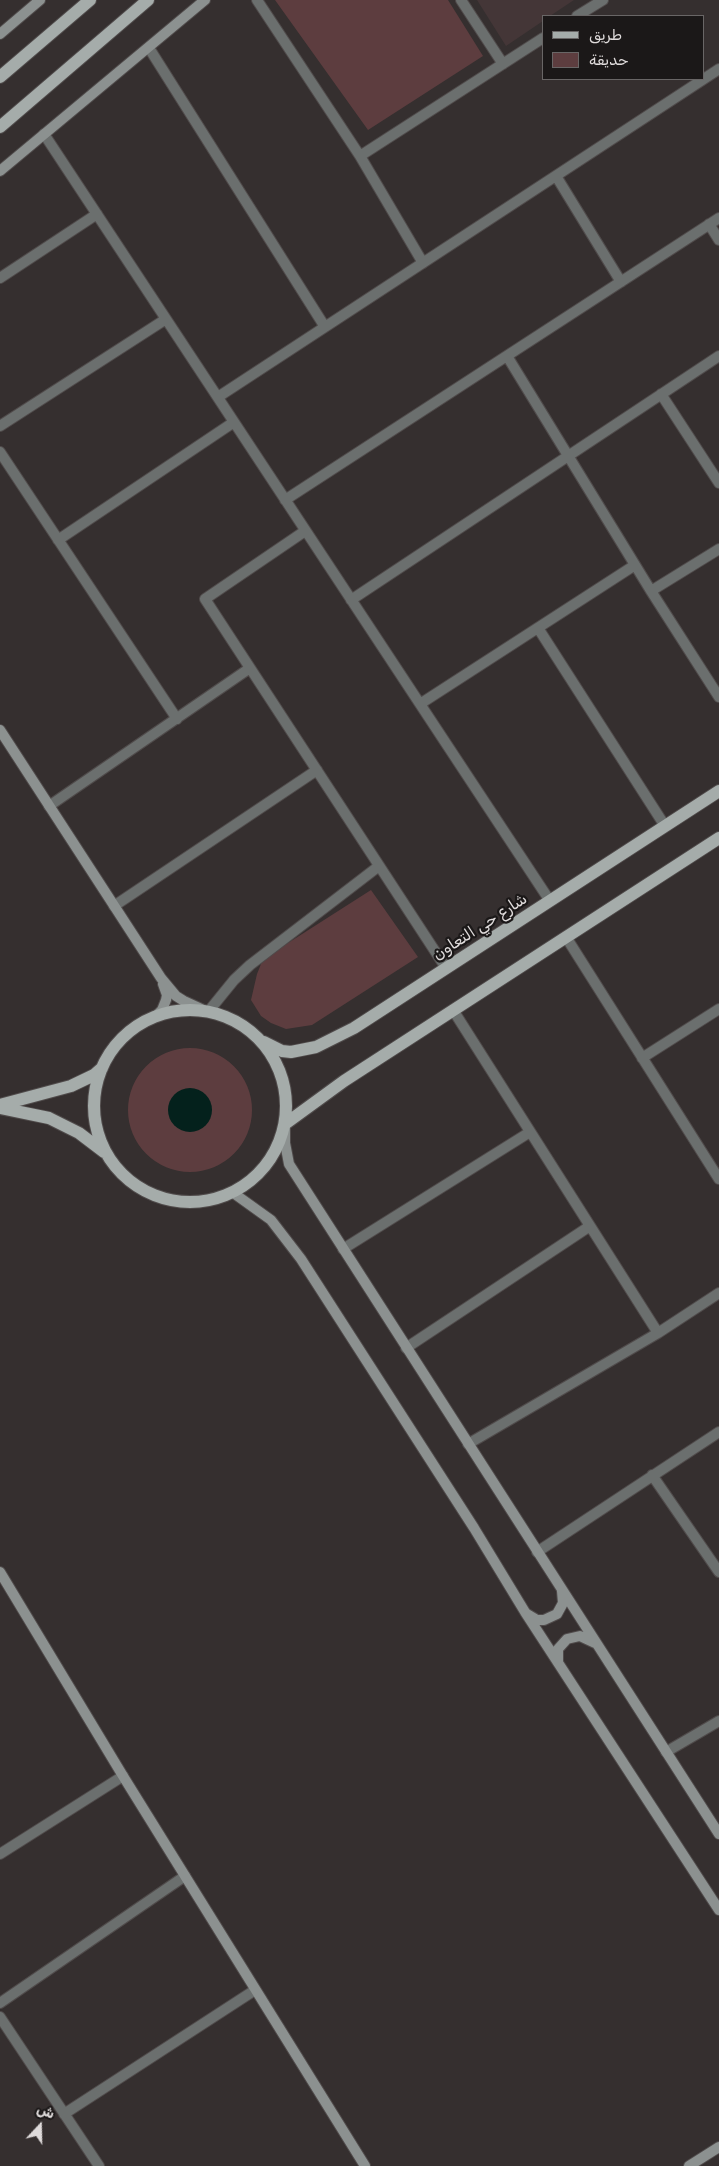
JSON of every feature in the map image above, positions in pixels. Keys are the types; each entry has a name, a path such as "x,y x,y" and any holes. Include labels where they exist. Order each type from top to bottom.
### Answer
{"main road":[{"path":"0,34 40,0"},
{"path":"0,77 90,0"},
{"path":"0,127 148,0"},
{"path":"0,171 205,0"},
{"path":"0,730 161,978 176,996 208,1012 230,1019 250,1031 265,1046 276,1063 281,1076 286,1103 285,1143 289,1164 719,1834"},
{"name":"شارع حي التعاون","path":"250,1031 266,1043 282,1051 291,1052 316,1047 354,1028 719,791"},
{"path":"0,1106 56,1120 79,1133 108,1156 123,1174 141,1188 163,1198 186,1202 210,1200 232,1192 260,1172 272,1157 280,1141 285,1124 344,1080 719,838"},
{"path":"108,1156 101,1142 94,1112 95,1090 102,1068 119,1041 131,1030 155,1016 165,1006 167,995 161,978"},
{"path":"155,1016 176,1011 208,1012"},
{"path":"0,1106 71,1086 94,1075 102,1068"},
{"path":"232,1192 271,1220 301,1259 469,1520 525,1612 719,1910"},
{"path":"0,1572 123,1776 365,2166"},
{"path":"525,1612 537,1620 544,1620 557,1614 563,1603 562,1589"},
{"path":"558,1663 558,1649 567,1639 573,1636 587,1637 598,1646"},
{"path":"689,2166 719,2147"}],"street":[{"path":"257,0 360,156 423,263"},
{"path":"461,0 503,64"},
{"path":"579,15 603,0"},
{"path":"360,156 542,39"},
{"path":"149,48 325,327"},
{"path":"704,79 719,69"},
{"path":"218,397 702,80"},
{"path":"44,134 550,901"},
{"path":"556,176 621,282"},
{"path":"0,278 97,214"},
{"path":"285,500 719,218"},
{"path":"709,224 719,240"},
{"path":"0,426 166,319"},
{"path":"507,356 651,591 719,697"},
{"path":"351,600 719,356"},
{"path":"661,394 719,482"},
{"path":"58,540 234,422"},
{"path":"0,452 177,719"},
{"path":"305,530 205,599 446,968"},
{"path":"651,591 719,549"},
{"path":"420,704 635,565"},
{"path":"538,628 665,826"},
{"path":"50,806 250,668"},
{"path":"114,906 317,770"},
{"path":"208,1012 234,980 250,965 379,866"},
{"path":"566,937 718,1176"},
{"path":"642,1058 719,1009"},
{"path":"453,1010 658,1333"},
{"path":"343,1249 530,1132"},
{"path":"406,1348 590,1226"},
{"path":"468,1444 658,1333 719,1293"},
{"path":"537,1552 719,1432"},
{"path":"652,1475 719,1572"},
{"path":"666,1752 719,1720"},
{"path":"0,1854 123,1776"},
{"path":"0,2003 185,1876"},
{"path":"64,2114 255,1990"},
{"path":"0,2017 99,2166"}],"shaded area":[{"path":"477,0 574,0 552,15 542,15 542,22 506,46"},
{"path":"190,1088 202,1092 208,1098 212,1110 208,1122 202,1128 190,1132 178,1128 172,1122 168,1110 172,1098 178,1092"}],"green space":[{"path":"275,0 448,0 483,56 368,130"},
{"path":"371,890 418,957 312,1025 286,1029 271,1023 261,1016 251,1000 257,974 263,959"},
{"path":"190,1048 214,1052 234,1066 248,1086 252,1110 248,1134 234,1154 214,1168 190,1172 166,1168 146,1154 132,1134 128,1110 132,1086 146,1066 166,1052"}]}
